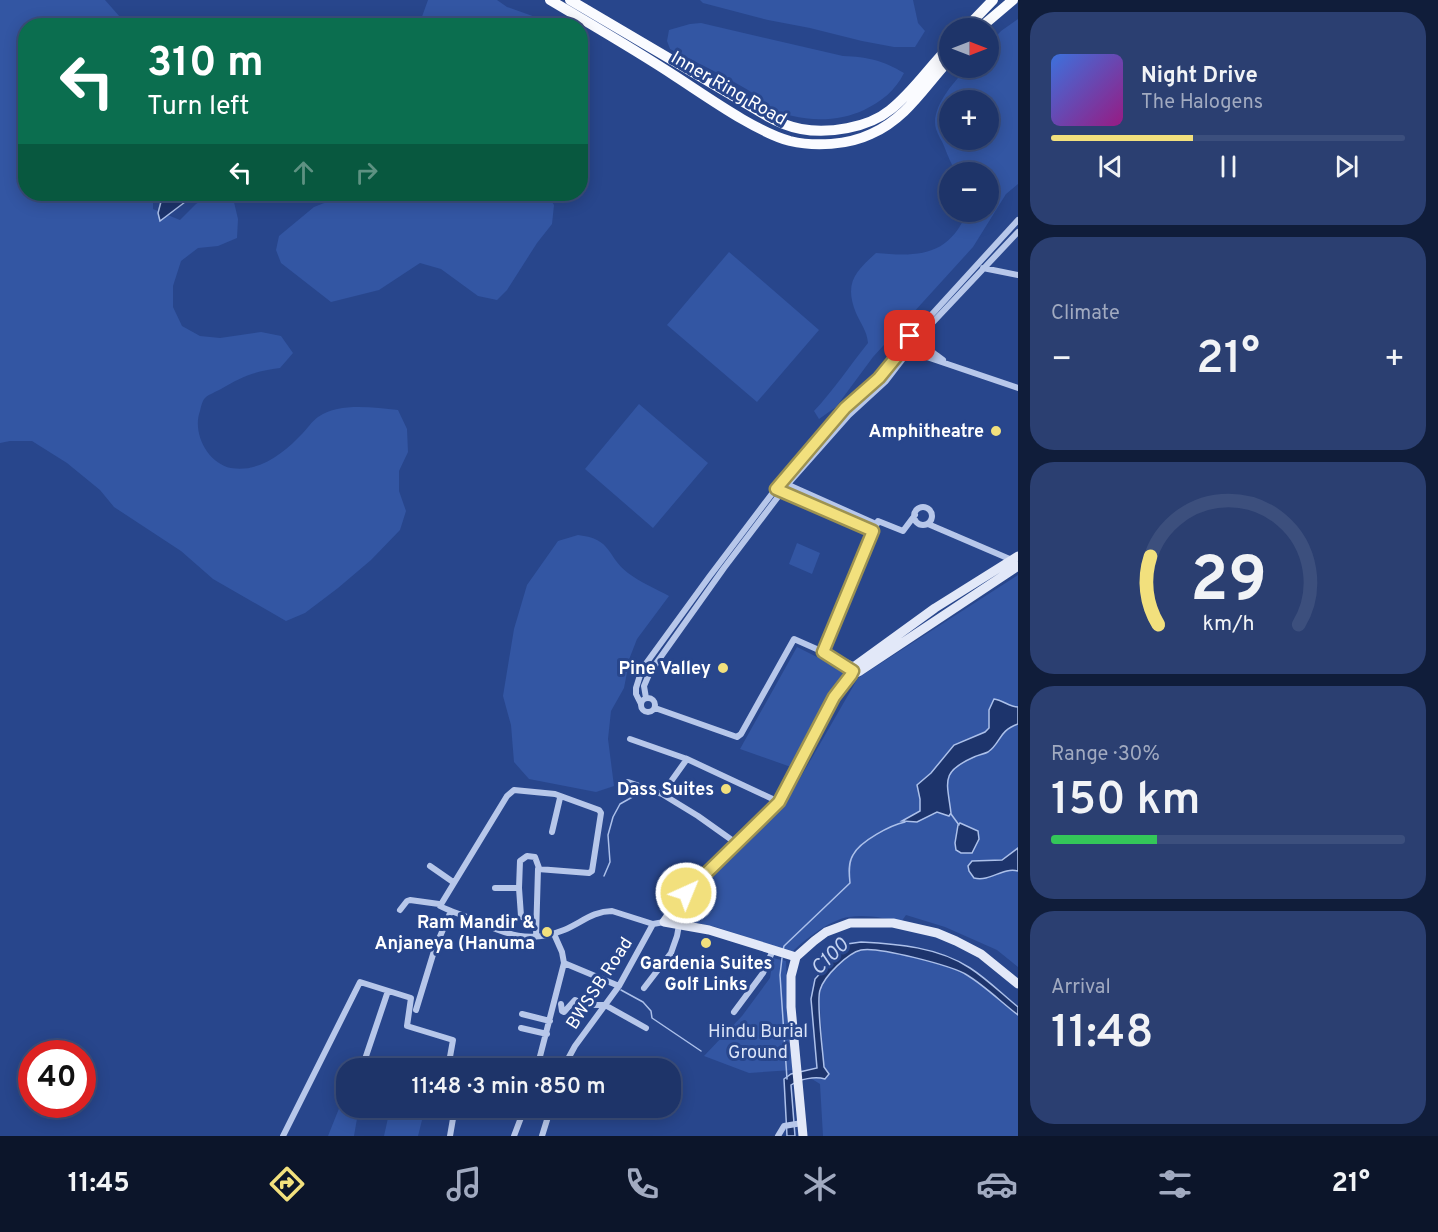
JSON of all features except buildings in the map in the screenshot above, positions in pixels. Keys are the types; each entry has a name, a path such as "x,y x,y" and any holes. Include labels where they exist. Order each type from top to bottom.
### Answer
{"main road":[{"name":"Inner Ring Road","path":"550,0 583,18"},
{"name":"Inner Ring Road","path":"570,0 662,62 713,100 779,137 800,142 838,143 870,135 892,123 921,95 939,73"},
{"path":"976,18 993,0"},
{"path":"992,18 1013,0"},
{"name":"Inner Ring Road","path":"588,21 783,124 803,129 836,129 872,121 884,114 913,89 939,59"}],"street":[{"path":"916,335 1018,220"},
{"path":"910,349 908,338 916,335 1018,232"},
{"path":"983,268 1018,274"},
{"path":"910,349 921,351 924,346 923,340 916,335"},
{"path":"924,346 948,364"},
{"path":"910,349 1018,388"},
{"path":"655,708 650,712 645,712 636,694 642,669 778,490 845,408 910,349"},
{"path":"784,483 876,524"},
{"path":"778,490 873,531"},
{"path":"641,704 646,698 644,686 650,672 778,490"},
{"path":"823,652 876,524 879,521 903,531 918,508 928,508 931,511 932,518 928,524"},
{"path":"915,515 915,519 920,524 928,524 1016,562"},
{"path":"796,957 709,930 664,922 686,893 779,802 834,697 855,671 944,608 1016,562"},
{"path":"655,708 732,736 739,736 794,639 823,652 855,671"},
{"path":"646,698 653,700 655,708"},
{"path":"630,739 687,759 779,802"},
{"path":"662,794 687,759"},
{"path":"628,782 662,794 736,843"},
{"path":"440,904 510,792 514,790 555,794 560,798 599,810 601,813 592,871 589,873 539,868"},
{"path":"552,832 560,798"},
{"path":"536,927 521,916 520,861 527,856 536,857 539,868 536,872 536,927 536,937"},
{"path":"429,866 453,882"},
{"path":"495,888 519,888"},
{"path":"400,910 410,900 440,904 451,911 514,936 536,937 554,934 589,916 605,911 612,911 653,924"},
{"path":"644,988 671,953 679,925 688,905"},
{"path":"416,1010 435,948 451,911"},
{"name":"BWSSB Road","path":"568,1058 619,987 653,924 664,922"},
{"path":"803,1136 799,1124 798,1084 790,1007 791,976 796,957 814,940 826,932 850,923 893,923 937,933 956,940 981,954 1018,984"},
{"path":"540,1058 564,963 554,934"},
{"path":"734,1012 779,953"},
{"path":"564,963 619,987"},
{"path":"283,1136 359,982 412,998 407,1026 453,1039 450,1058"},
{"path":"365,1058 388,991"},
{"path":"561,1004 564,1012 575,1000 586,1005 604,1005 646,1028"},
{"path":"522,1014 550,1021"},
{"path":"521,1028 547,1034"},
{"path":"450,1136 453,1118"},
{"path":"514,1136 521,1118"},
{"path":"542,1136 548,1118"},
{"path":"778,1136 786,1126 799,1124"}],"green space":[{"path":"0,0 105,0 121,18 18,18 18,201 153,201 153,209 180,220 201,201 234,201 238,219 237,238 218,246 198,248 181,261 173,286 173,307 182,326 200,336 220,338 261,332 281,336 293,353 280,368 243,377 204,399 198,419 198,428 204,446 222,465 241,469 270,460 327,412 357,407 398,410 407,429 408,452 399,471 399,491 406,511 400,530 371,560 305,613 286,621 213,579 181,551 114,507 100,490 67,463 32,441 0,443"},
{"path":"428,0 497,0 507,7 538,18 422,18"},
{"path":"700,0 913,0 918,23 925,31 915,47 894,47 768,20 703,3"},
{"path":"1018,19 1018,184 1006,194 999,205 999,162 951,162 946,150 999,150 999,90 948,90 958,78 999,78 999,33"},
{"path":"701,23 843,56 875,60 904,73 892,90 864,110 840,118 801,118 777,111 739,84 670,49 667,41 669,30"},
{"path":"939,106 939,135 935,121"},
{"path":"329,201 551,201 554,205 552,224 507,290 497,300 478,296 441,269 420,263 379,290 331,302 281,263 276,250 279,236 314,207"},
{"path":"962,222 989,222 973,247 873,357 836,407 819,419 814,411 868,343 851,294 857,272 876,253 906,254 931,250 951,238"},
{"path":"729,252 819,330 757,402 667,325"},
{"path":"639,404 708,463 653,528 585,469"},
{"path":"578,535 589,537 603,544 628,573 669,596 637,639 630,657 624,688 611,711 608,739 614,786 596,792 529,779 514,762 511,725 503,696 514,629 527,585 558,541"},
{"path":"797,543 820,553 812,574 789,564"},
{"path":"1018,575 1018,967 997,950 945,927 906,915 901,922 869,916 842,919 818,931 792,952 716,927 678,919 686,900 733,852 784,806 858,678"},
{"path":"797,647 849,673 828,695 791,767 740,749"},
{"path":"864,949 917,958 958,970 980,984 1018,1015 1018,1136 823,1136 820,1084 812,1079 820,1077 824,1067 819,992 823,981 852,953"},
{"name":"Hindu Burial Ground","path":"773,958 786,961 789,1039 793,1070 749,1073 704,1056 742,1016 770,978"},
{"path":"336,1116 336,1118 357,1118 354,1136 328,1136"},
{"path":"388,1118 422,1118 418,1136 384,1136"}],"shaded area":[{"path":"161,201 186,201 160,221 158,213"},
{"path":"994,699 1018,707 1018,724 1007,730 988,752 963,762 951,773 948,779 951,813 949,816 937,812 917,822 902,821 920,811 917,785 931,773 954,745 985,732 989,728 989,710"},
{"path":"960,823 978,831 979,839 972,853 961,853 956,850 955,843"},
{"path":"1018,848 1018,871 1007,871 980,879 974,878 969,871 968,866 972,861 1002,860"},
{"path":"861,942 917,948 958,961 982,977 1018,1007 1018,1015 980,984 959,971 932,962 882,951 861,950 856,952 843,960 822,984 819,996 819,1016 824,1067 829,1074 825,1079 808,1079 791,1085 795,1136 787,1136 784,1079 791,1074 817,1068 811,999 815,979 847,944"}],"waterway":[{"path":"604,876 610,862 608,835 613,817 620,804 636,795"},
{"path":"951,814 959,825"},
{"path":"783,950 784,946 850,883 850,861 862,844 876,834 905,822"},
{"path":"782,958 780,975 787,1079"},
{"path":"621,990 643,1002 651,1011 652,1018 701,1051"}],"place":[{"name":"Amphitheatre","path":"996,431"},
{"name":"Pine Valley","path":"723,668"},
{"name":"Dass Suites","path":"726,789"},
{"name":"Ram Mandir & Anjaneya (Hanuma","path":"547,932"},
{"name":"Gardenia Suites Golf Links","path":"706,943"}],"route":[{"path":"686,893 779,802 834,697 853,671 823,652 873,531 776,489 845,408 879,378 906,345 910,336"}],"water label":[{"name":"C100","path":"829,956"}]}
